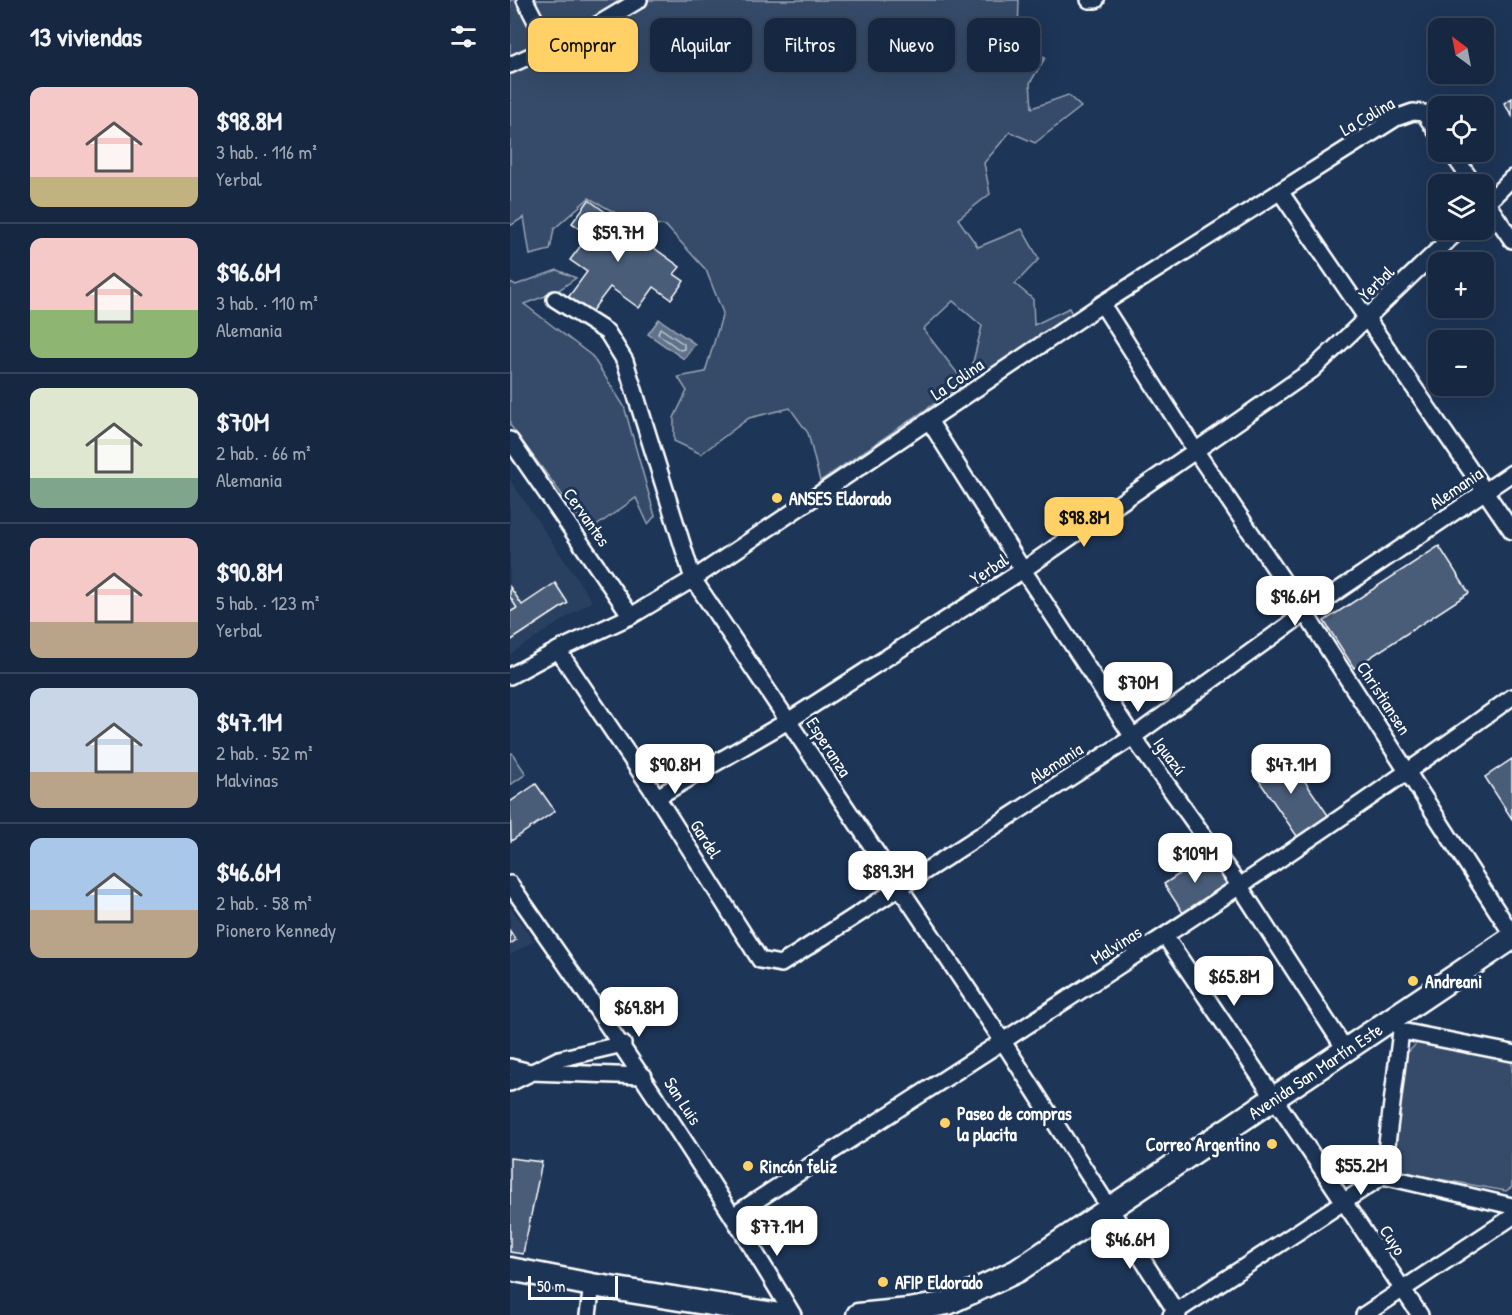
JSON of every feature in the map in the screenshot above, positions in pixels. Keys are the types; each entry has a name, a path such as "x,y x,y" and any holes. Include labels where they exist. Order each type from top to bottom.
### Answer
{"main road":[{"name":"Avenida San Martín Este","path":"858,1315 952,1309 1017,1271 1345,1049 1397,1024 1512,936"},
{"path":"510,1269 592,1285 780,1315"}],"street":[{"path":"525,0 534,18"},
{"path":"609,18 639,0"},
{"path":"1089,0 1094,0"},
{"path":"510,65 528,57"},
{"name":"La Colina","path":"510,676 558,650 632,616 693,579 930,422 1102,304 1396,118 1413,112 1424,113 1428,119"},
{"path":"1494,194 1512,178"},
{"path":"1281,192 1512,531"},
{"path":"1494,216 1512,240"},
{"name":"Yerbal","path":"657,797 788,721 1023,570 1312,370 1449,240"},
{"name":"Esperanza","path":"555,299 607,332 625,361 693,579 1002,1040 1110,1207 1175,1314"},
{"name":"Christiansen","path":"1102,304 1195,450 1305,613 1512,936"},
{"name":"Iguazú","path":"930,422 1023,570 1133,737 1239,885 1345,1049"},
{"name":"Cervantes","path":"510,440 632,616"},
{"name":"Alemania","path":"760,960 782,964 1133,737 1305,613 1512,473"},
{"name":"Gardel","path":"558,650 657,797 760,960"},
{"name":"Malvinas","path":"734,1215 1165,936 1408,772 1512,697"},
{"name":"San Luis","path":"510,884 623,1044 734,1215 793,1315"},
{"name":"Cuyo","path":"1165,936 1275,1096 1420,1315"},
{"path":"1383,1176 1397,1024 1512,1053"},
{"path":"510,1083 559,1059 623,1044"},
{"path":"510,1067 530,1072 644,1076"},
{"path":"1175,1314 1383,1176 1512,1206"},
{"path":"1364,1315 1512,1217"},
{"path":"588,1315 592,1285"}],"shaded area":[{"path":"510,0 1019,0 1018,18 967,18 967,72 1037,72 1030,83 1032,108 1068,95 1081,107 1035,143 1010,132 984,163 990,194 958,219 978,247 1022,229 1039,259 1015,284 1033,299 1034,325 1069,308 1073,316 992,371 972,366 982,326 953,301 923,329 965,383 820,481 808,433 790,408 749,418 701,454 674,441 674,418 687,391 678,377 705,372 723,313 706,270 666,226 628,220 589,198 554,229 550,250 530,255 524,217 510,226"},
{"path":"1040,53 1045,58 1040,66"},
{"path":"557,270 576,278 556,292 524,304 592,356 624,406 655,516 648,524 636,498 589,531 510,425 510,282 516,285"},
{"path":"510,480 592,601 510,654"},
{"path":"512,753 526,774 510,785 510,754"},
{"path":"510,907 534,941 510,955"},
{"path":"1420,1040 1512,1057 1512,1187 1506,1191 1394,1171 1386,1155 1401,1059"}],"water":[{"path":"659,319 695,344 684,359 648,334"}],"building":[{"path":"1512,98 1512,116 1504,103"},
{"path":"589,200 680,267 674,274 684,281 671,299 654,287 639,308 610,287 588,316 567,299 587,272 570,260 589,235 572,223"},
{"path":"1439,546 1469,593 1354,668 1324,621"},
{"path":"555,583 568,603 510,641 510,612 517,608 510,597 510,587 522,605"},
{"path":"1284,751 1330,818 1299,839 1253,772"},
{"path":"1512,759 1512,819 1485,777"},
{"path":"536,784 555,811 511,841 510,802"},
{"path":"1208,855 1227,884 1183,913 1164,884"},
{"path":"510,931 516,940 510,944"},
{"path":"510,1158 542,1162 523,1254 510,1252"}],"place":[{"name":"ANSES Eldorado","path":"777,498"},
{"name":"Andreani","path":"1413,981"},
{"name":"Paseo de compras la placita","path":"945,1123"},
{"name":"Correo Argentino","path":"1272,1144"},
{"name":"Rincón feliz","path":"748,1166"},
{"name":"AFIP Eldorado","path":"883,1282"}]}
